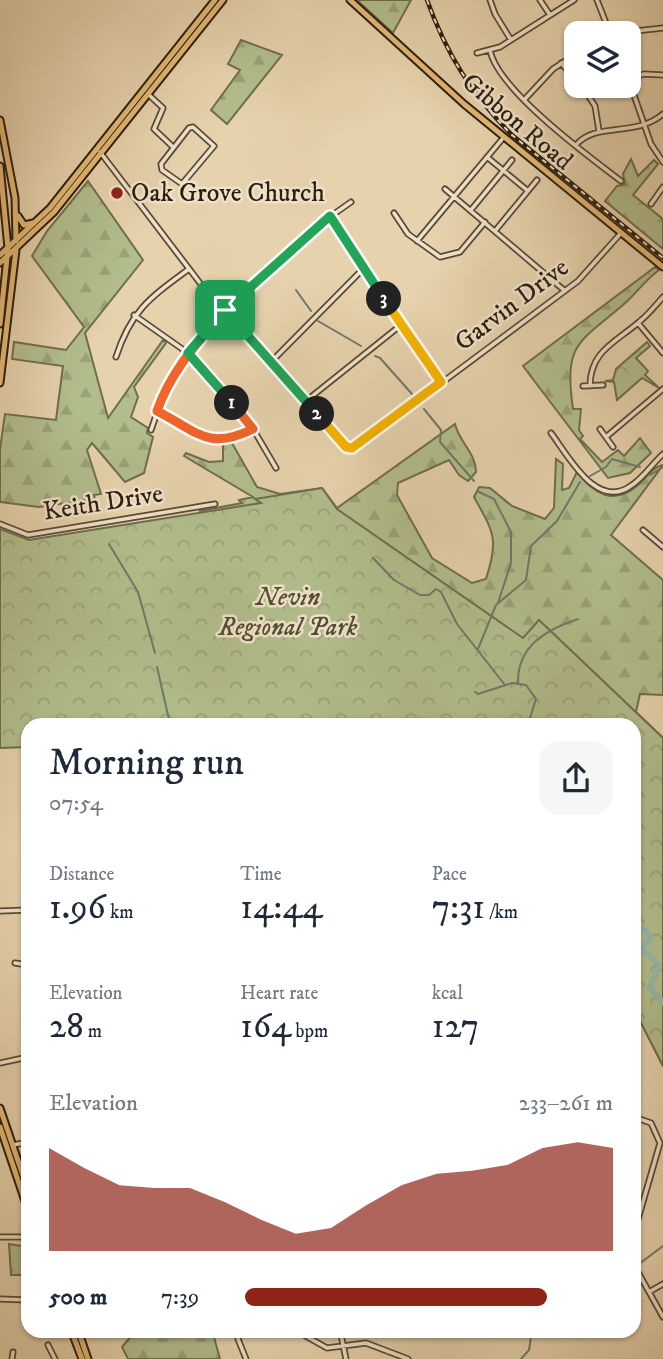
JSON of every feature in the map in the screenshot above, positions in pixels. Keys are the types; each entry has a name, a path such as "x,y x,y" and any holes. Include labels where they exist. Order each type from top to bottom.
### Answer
{"main road":[{"path":"0,263 54,212 215,0"},
{"path":"0,255 36,222 99,151 223,0"},
{"name":"Gibbon Road","path":"350,0 504,137 663,267"},
{"path":"0,123 16,212 16,249 0,383"},
{"path":"0,166 8,248 0,324"},
{"path":"16,212 24,225 36,222"},
{"path":"0,275 5,283"},
{"path":"0,1108 21,1168"},
{"path":"0,1128 21,1190"},
{"path":"74,1338 81,1359"},
{"path":"79,1338 81,1359"}],"street":[{"path":"491,0 495,14 510,40"},
{"path":"540,0 550,15"},
{"path":"477,53 510,40 574,0"},
{"path":"597,0 605,21"},
{"path":"641,30 663,28"},
{"path":"490,50 497,71 524,99 575,146 621,181"},
{"path":"524,99 564,61"},
{"path":"561,63 564,66"},
{"path":"641,75 663,75"},
{"path":"148,94 163,108 155,124 155,131 173,147"},
{"path":"590,98 595,106 599,131"},
{"path":"635,98 655,152 663,162"},
{"path":"575,146 587,135 599,131 619,132 663,114"},
{"path":"194,127 214,146 182,184 161,168 173,147 189,128 194,127"},
{"path":"417,241 504,137"},
{"path":"99,151 189,269 306,401 401,325"},
{"path":"487,157 528,191"},
{"path":"471,210 512,160"},
{"path":"495,231 537,180"},
{"path":"651,204 663,187"},
{"path":"445,189 565,291"},
{"path":"151,430 168,381 225,310 330,216 351,202"},
{"path":"394,213 417,241 435,255 452,256 462,250 485,222"},
{"path":"330,216 441,382"},
{"name":"Garvin Drive","path":"306,401 349,448 565,291 591,269 621,233"},
{"path":"271,362 364,268"},
{"path":"116,358 134,315 147,300 189,269"},
{"path":"590,386 591,368 600,352 638,323 663,297"},
{"path":"134,315 188,353 253,429 276,468"},
{"path":"638,323 663,353"},
{"path":"583,386 603,385"},
{"path":"606,437 663,389"},
{"path":"157,411 216,440 231,439 253,429"},
{"path":"600,429 613,447"},
{"path":"551,433 591,484 607,491 620,491 632,485 663,454"},
{"name":"Keith Drive","path":"0,524 28,535 215,504"},
{"path":"643,530 663,547"},
{"path":"0,911 21,910"},
{"path":"15,962 21,963"},
{"path":"0,1063 21,1058"},
{"path":"641,1119 651,1123 658,1132 659,1148 641,1209"},
{"path":"13,1145 21,1143"},
{"path":"0,1237 21,1237"},
{"path":"641,1278 663,1317"},
{"path":"649,1292 663,1284"},
{"path":"0,1299 21,1300"},
{"path":"238,1338 246,1359"},
{"path":"307,1338 323,1348 372,1344 408,1359"},
{"path":"342,1338 346,1359"},
{"path":"48,1345 55,1359"},
{"path":"12,1359 13,1352"}],"green space":[{"path":"357,0 411,0 393,33"},
{"path":"241,40 282,55 227,124 211,110 240,70 228,64"},
{"path":"631,159 638,176 654,160 658,164 633,195 663,219 663,249 605,201 617,186 625,184 623,174"},
{"path":"88,181 143,260 85,333 108,418 163,340 166,343 134,387 138,397 131,417 148,428 147,433 153,437 144,473 125,482 92,443 87,450 101,494 94,495 95,499 39,507 0,502 0,449 5,414 56,420 63,366 12,359 14,342 66,350 84,327 32,256 47,231"},
{"path":"655,267 659,270 585,338 577,347 573,358 571,387 573,409 581,409 579,430 583,436 580,439 602,462 618,450 624,456 640,438 651,453 630,473 608,478 523,366"},
{"path":"647,342 650,346 636,358 648,371 645,375 659,388 642,378 617,400 614,382 605,381 613,380 616,369"},
{"path":"455,424 473,459 476,472 468,481 459,475 449,460 398,483 397,495 432,558 472,583 486,579 493,545 490,528 474,497 479,487 490,488 512,506 545,519 554,508 556,459 563,464 562,490 569,488 577,472 597,491 612,496 629,492 652,470 663,465 611,535 663,580 663,695 640,694 636,712 663,738 663,1066 641,1023 641,718 400,718 200,511 242,503 239,500 253,497 184,456 186,453 209,462 223,461 223,444 232,443 257,487 280,494 322,488 337,508"},
{"name":"Nevin Regional Park","path":"322,488 337,509 523,638 539,620 663,738 663,1066 641,1023 641,718 21,718 21,747 0,748 0,529 29,540 261,503 255,499"},
{"path":"9,1244 21,1246 21,1275 11,1275"},
{"path":"130,1338 214,1338 220,1359 128,1359 122,1347"}],"waterway":[{"path":"296,290 311,311"},
{"path":"318,321 361,346"},
{"path":"375,356 380,358 412,394"},
{"path":"424,409 441,430 440,442 474,481"},
{"path":"590,476 606,467 612,459 640,467"},
{"path":"650,475 663,467"},
{"path":"478,649 496,605 526,580 531,546 557,521 580,482"},
{"path":"477,491 494,499 511,532 511,563 498,603"},
{"path":"109,544 138,592 155,653"},
{"path":"373,558 394,580 420,595 429,595 436,589 441,592 457,624 505,685"},
{"path":"518,683 523,658 536,640 578,619"},
{"path":"157,667 169,718"},
{"path":"475,692 478,694 512,683 526,685 536,699 530,718"},
{"path":"641,928 651,939 643,945 644,951 659,965 650,988 663,1003"},
{"path":"641,1262 663,1246"},
{"path":"521,1359 529,1350 531,1338"}],"railway":[{"path":"427,0 443,38 462,72 498,120 512,135 663,258"}],"place":[{"name":"Oak Grove Church","path":"117,193"}],"route":[{"path":"225,310 188,353 180,363 168,381 157,411 210,439 223,441 253,429 188,353 200,339 225,310 348,448 354,447 441,382 330,216 225,310"}]}
